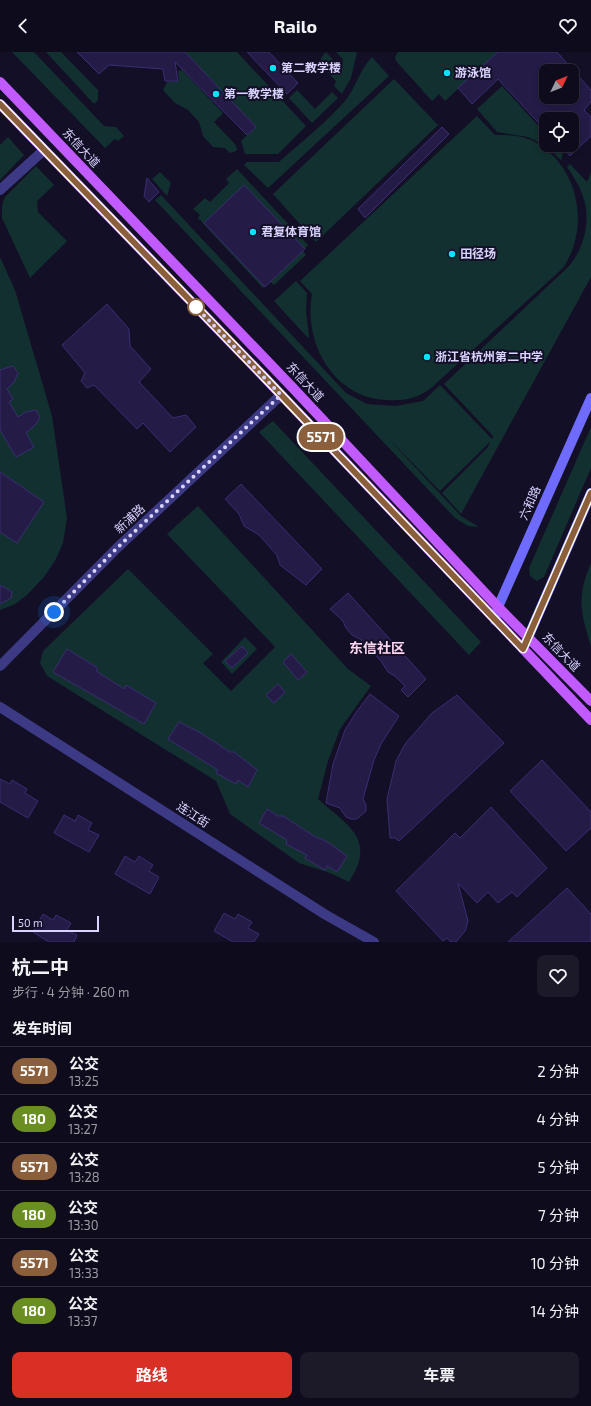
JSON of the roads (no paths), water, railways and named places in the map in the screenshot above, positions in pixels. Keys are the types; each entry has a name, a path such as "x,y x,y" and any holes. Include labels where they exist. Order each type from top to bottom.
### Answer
{"main road":[{"name":"东信大道","path":"0,82 292,387 498,607 591,701"},
{"path":"0,104 281,395 591,720"},
{"name":"六和路","path":"495,620 498,607 591,398"},
{"path":"523,649 591,493"}],"street":[{"path":"0,190 44,150"},
{"name":"新浦路","path":"0,666 118,547 281,395"},
{"name":"连江街","path":"0,707 319,911 374,942"}],"place":[{"name":"第二教学楼","path":"273,68"},
{"name":"游泳馆","path":"447,73"},
{"name":"第一教学楼","path":"216,94"},
{"name":"君复体育馆","path":"253,232"},
{"name":"田径场","path":"452,254"},
{"name":"浙江省杭州第二中学","path":"427,357"}],"district":[{"name":"东信社区","path":"377,648"}]}
